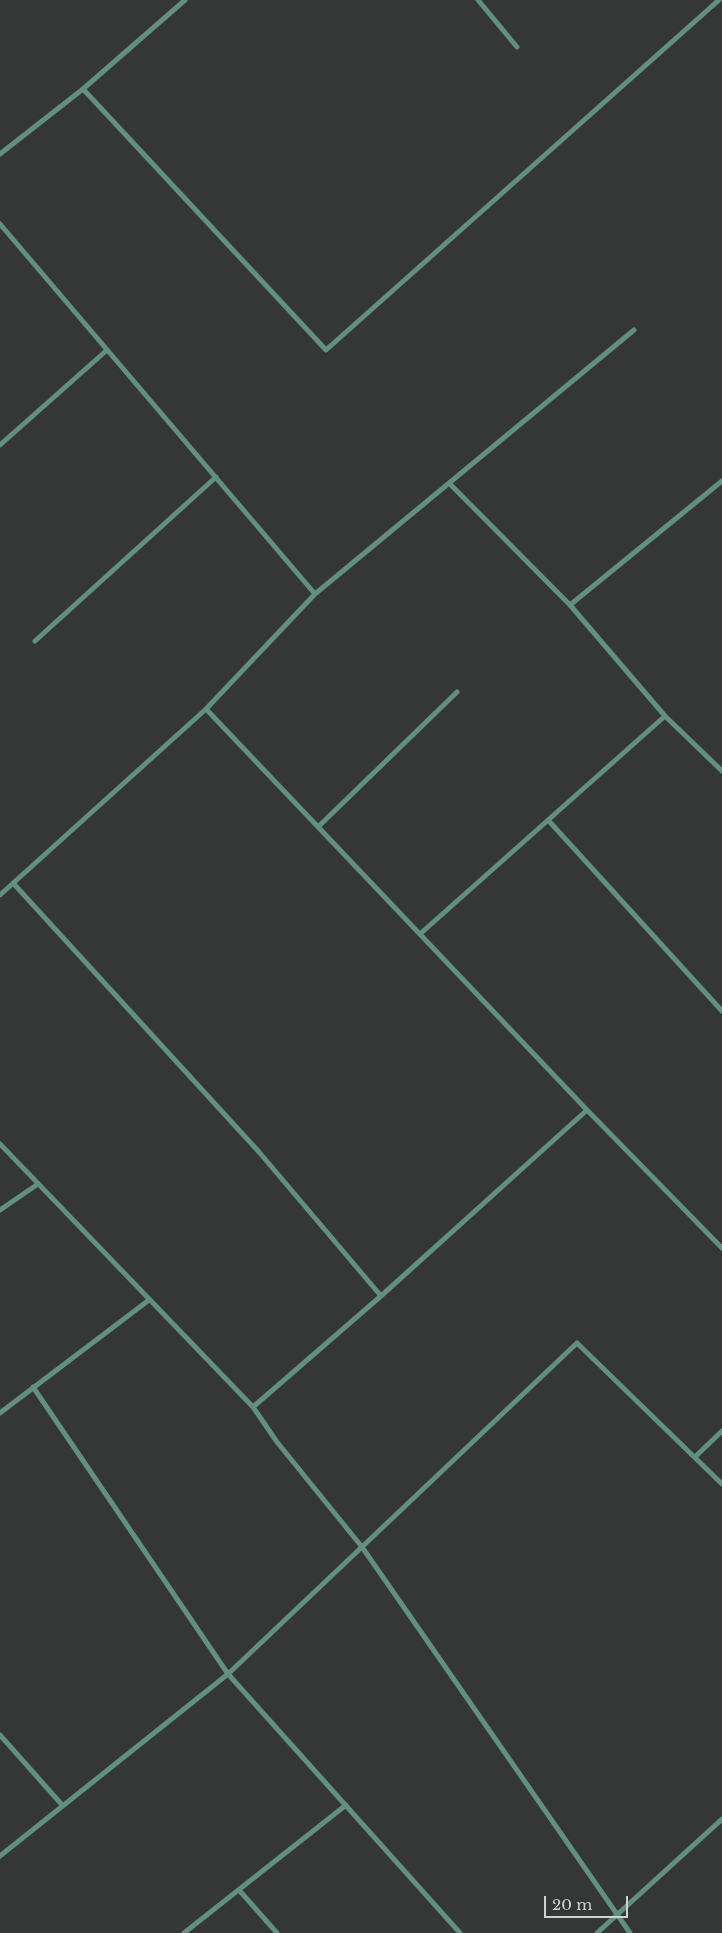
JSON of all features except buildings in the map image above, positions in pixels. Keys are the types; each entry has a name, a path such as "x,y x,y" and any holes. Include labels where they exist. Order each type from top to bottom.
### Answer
{"street":[{"path":"0,154 83,89 185,0"},
{"path":"478,0 517,47"},
{"path":"83,89 326,350 716,1"},
{"path":"0,224 315,594"},
{"path":"0,895 206,709 315,594 634,330"},
{"path":"0,445 107,350"},
{"path":"35,641 216,477"},
{"path":"570,605 722,481"},
{"path":"449,483 570,605 665,716 722,771"},
{"path":"318,827 457,692"},
{"path":"206,709 587,1110 722,1248"},
{"path":"420,934 665,716"},
{"path":"548,820 722,1011"},
{"path":"13,883 259,1152 381,1296"},
{"path":"252,1407 381,1296 587,1110"},
{"path":"0,1144 252,1407 277,1442 362,1547 630,1933"},
{"path":"0,1210 38,1184"},
{"path":"0,1413 149,1300"},
{"path":"0,1856 228,1674 577,1343 722,1484"},
{"path":"33,1387 228,1674 460,1933"},
{"path":"695,1457 722,1431"},
{"path":"0,1735 63,1806"},
{"path":"184,1933 346,1805"},
{"path":"597,1933 722,1820"},
{"path":"239,1890 277,1933"}]}
